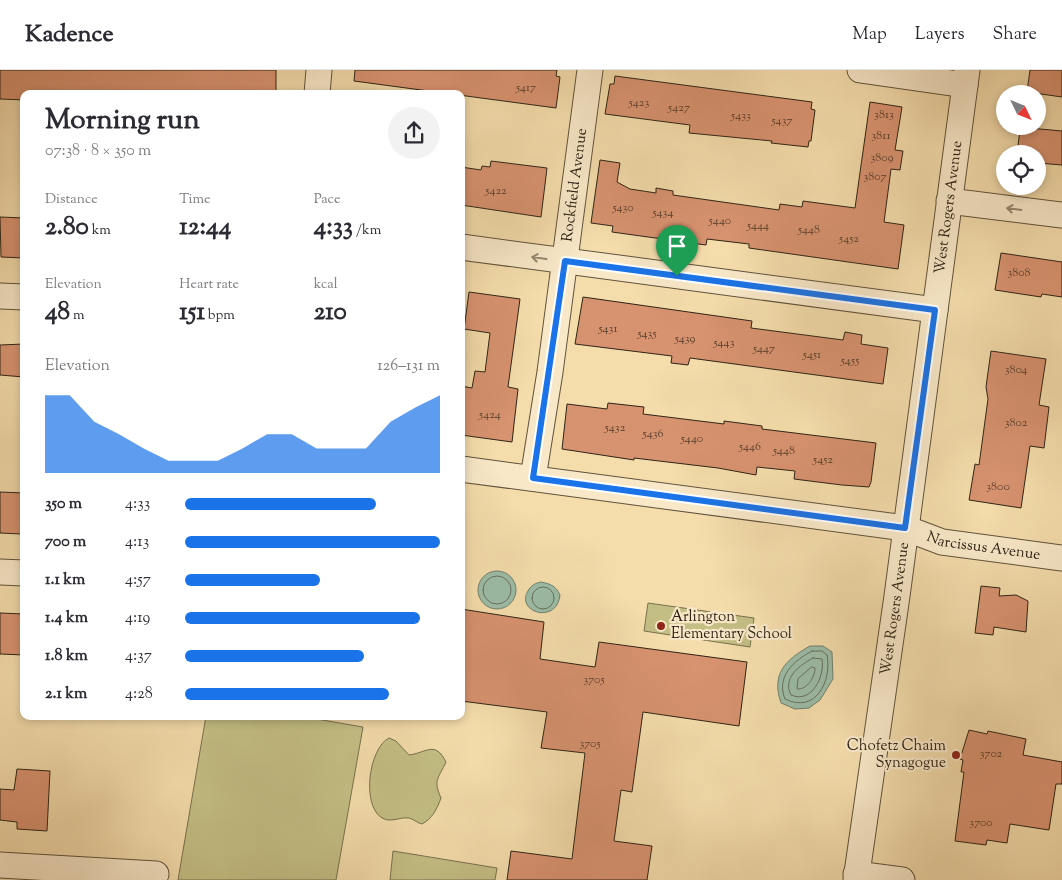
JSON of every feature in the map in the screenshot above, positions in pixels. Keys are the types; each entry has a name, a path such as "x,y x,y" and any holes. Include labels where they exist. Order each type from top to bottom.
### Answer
{"street":[{"path":"317,90 319,70"},
{"name":"Rockfield Avenue","path":"533,478 565,261 590,70"},
{"path":"860,70 966,78"},
{"name":"West Rogers Avenue","path":"856,877 897,596 966,78"},
{"path":"949,202 1062,215"},
{"path":"465,248 935,310"},
{"path":"0,296 20,297"},
{"name":"Narcissus Avenue","path":"465,470 905,528 942,542 1062,558"},
{"path":"0,572 20,573"},
{"path":"0,865 156,874"},
{"path":"856,877 902,880"}],"shaded area":[{"path":"648,603 754,618 750,647 644,631"},
{"path":"205,720 322,720 363,727 336,880 178,880"},
{"path":"389,738 396,741 409,755 434,750 442,755 446,762 437,783 441,798 436,810 422,824 410,818 389,820 382,818 375,811 371,801 370,777 372,764 382,744"},
{"path":"393,851 497,868 495,880 390,880"}],"water":[{"path":"497,571 504,572 510,577 515,583 515,597 510,603 504,608 497,609 490,608 484,603 479,597 478,590 479,583 484,577 490,572"},
{"path":"541,582 553,586 560,595 557,604 552,610 545,612 538,612 532,609 527,605 526,598 531,587"},
{"path":"810,646 823,646 832,652 833,679 820,700 809,708 795,709 781,703 778,693 779,676 787,663"}],"building":[{"path":"0,70 276,70 276,90 20,90 20,100 0,99"},
{"path":"355,70 557,70 556,76 560,77 556,108 465,96 465,90 421,90 354,81"},
{"path":"1030,70 1062,70 1062,97 1046,95 1046,85 1028,85"},
{"path":"615,76 812,102 811,109 815,110 811,141 809,141 808,147 771,143 772,141 689,133 690,125 605,114 610,84 614,84"},
{"path":"870,102 902,107 895,150 903,151 900,170 891,169 884,222 904,225 898,269 749,248 749,244 707,239 706,245 612,232 613,226 591,223 600,160 620,163 617,182 630,189 656,193 656,188 673,191 673,195 779,210 780,204 802,207 803,201 855,208"},
{"path":"1046,130 1062,131 1062,165 1046,164 1046,145 1018,145 1019,135 1046,135"},
{"path":"491,161 547,168 541,217 465,206 465,168 481,170 482,166 490,167"},
{"path":"0,217 20,218 20,258 1,257"},
{"path":"1001,253 1062,262 1062,297 1042,294 1041,297 995,290"},
{"path":"469,292 520,299 508,387 518,389 512,442 465,436 465,387 472,388 475,371 485,372 490,333 465,329"},
{"path":"583,297 752,321 751,328 843,340 845,332 862,335 861,344 888,348 883,384 690,358 688,365 671,363 672,356 575,344"},
{"path":"20,344 20,377 0,375 0,345"},
{"path":"991,351 1046,359 1039,405 1049,407 1044,448 1030,446 1021,508 969,500 975,464 979,465 988,399 986,387"},
{"path":"608,403 644,407 643,414 724,424 724,421 762,426 762,429 876,443 871,482 869,487 842,485 794,479 795,471 757,467 756,475 718,468 634,458 634,460 562,449 567,404 607,409"},
{"path":"0,492 20,493 20,534 0,533"},
{"path":"981,586 1000,588 999,596 1016,595 1028,601 1026,632 994,627 993,635 975,633"},
{"path":"465,610 544,622 540,659 595,667 599,642 747,662 739,726 643,712 632,792 621,790 614,841 652,846 647,880 507,880 511,851 572,859 585,753 541,748 547,712 465,702"},
{"path":"0,613 20,614 20,655 0,654"},
{"path":"969,730 987,734 988,731 1026,739 1023,755 1062,762 1062,784 1056,784 1049,830 1010,824 1007,843 987,840 986,845 955,841 964,772 961,772 963,760 960,759"},
{"path":"17,769 50,771 47,831 17,829 17,822 0,820 0,789 14,790"}],"place":[{"name":"Arlington Elementary School","path":"661,626"},
{"name":"Chofetz Chaim Synagogue","path":"956,755"}],"route":[{"path":"565,261 677,276 935,310 905,528 533,478 565,261"}]}
